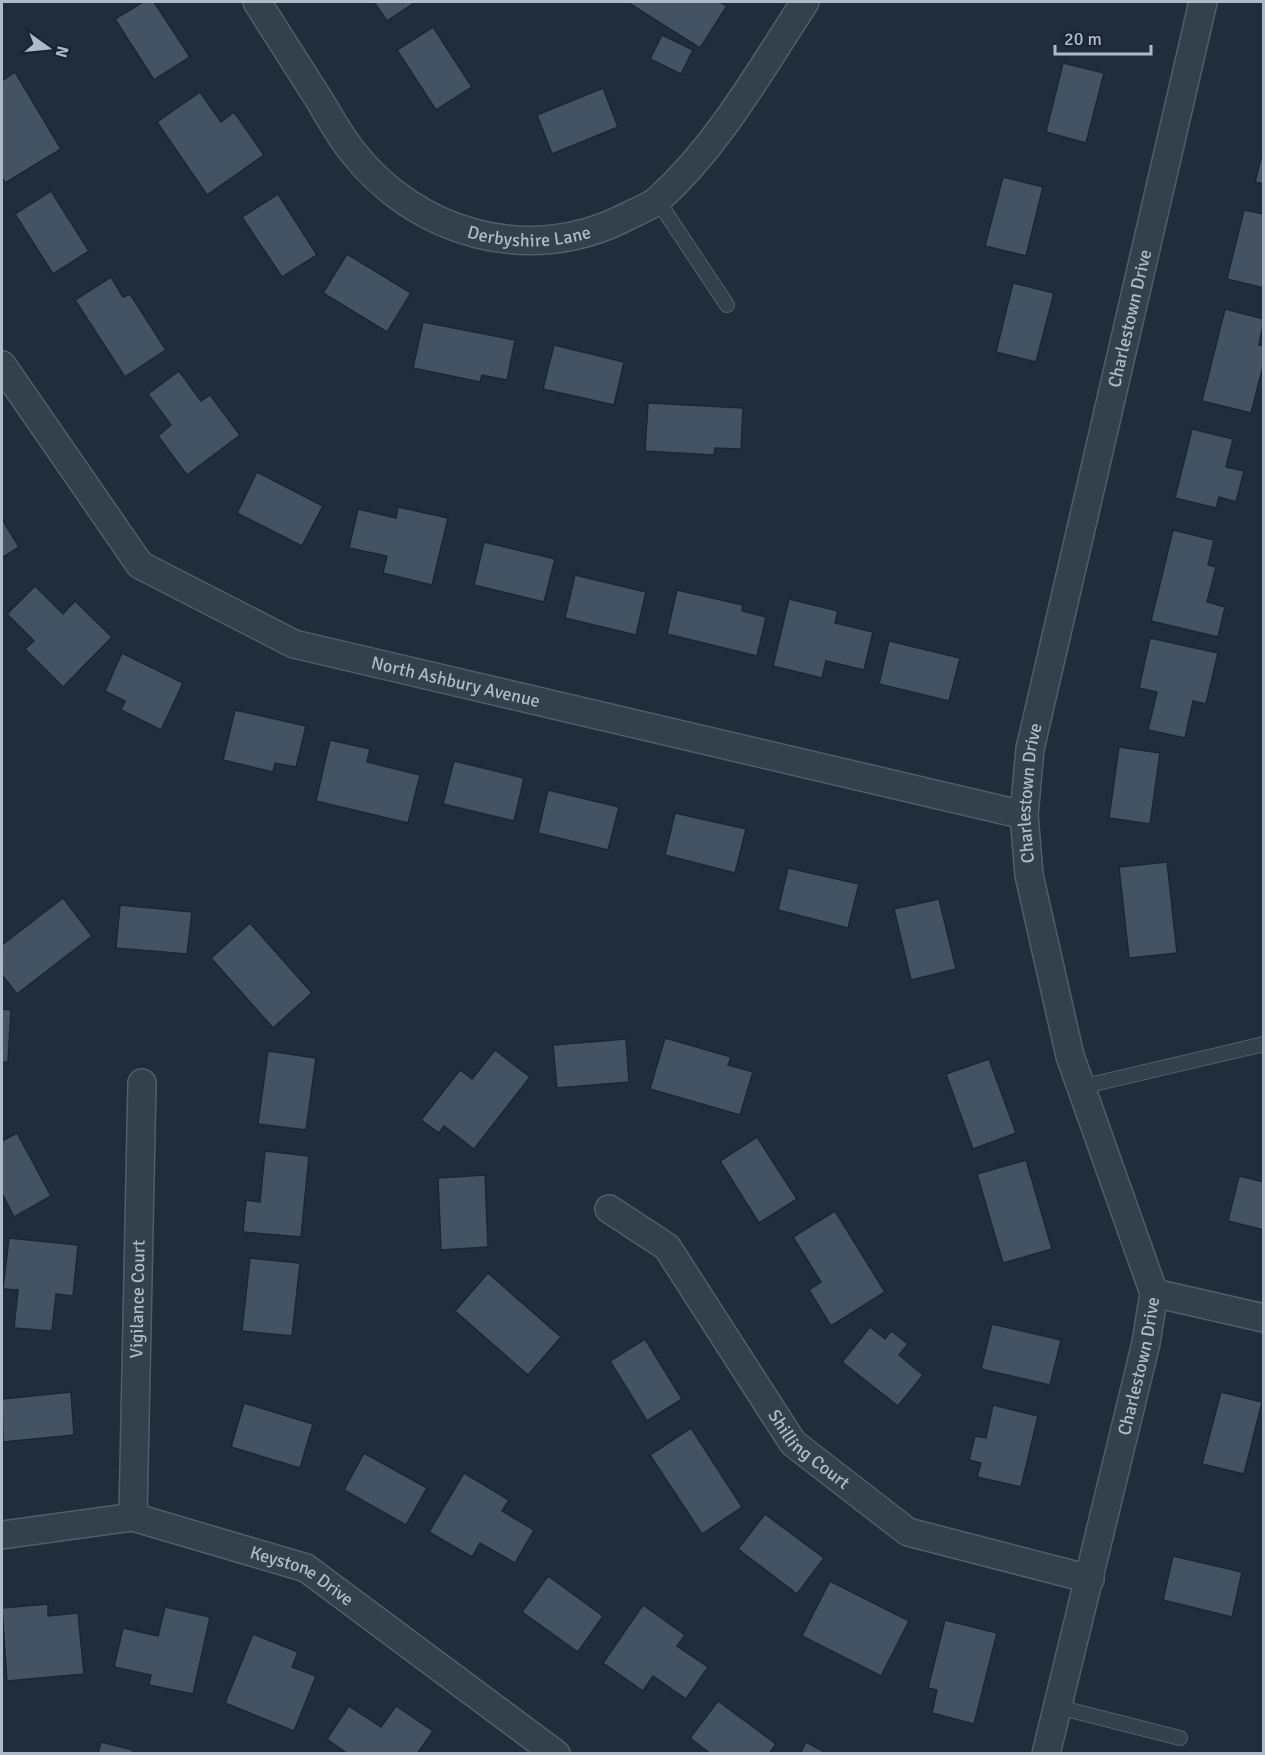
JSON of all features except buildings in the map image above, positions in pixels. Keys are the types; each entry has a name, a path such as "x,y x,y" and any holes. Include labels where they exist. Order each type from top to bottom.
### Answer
{"street":[{"name":"Derbyshire Lane","path":"257,2 352,151 381,182 411,206 444,224 476,235 511,241 542,240 582,234 613,223 658,201 700,158 805,2"},
{"name":"Charlestown Drive","path":"1047,1754 1146,1343 1154,1293 1070,1056 1029,875 1024,815 1030,749 1203,2"},
{"name":"North Ashbury Avenue","path":"3,371 140,565 294,644 1024,815"},
{"name":"Vigilance Court","path":"133,1516 142,1083"},
{"name":"Shilling Court","path":"609,1209 667,1247 793,1443 908,1532 1090,1579"},
{"path":"1154,1293 1263,1318"},
{"name":"Keystone Drive","path":"2,1535 133,1516 306,1568 556,1754"}],"lane":[{"path":"658,201 727,305"},
{"path":"1081,1087 1263,1044"},
{"path":"1058,1707 1180,1738"}]}
